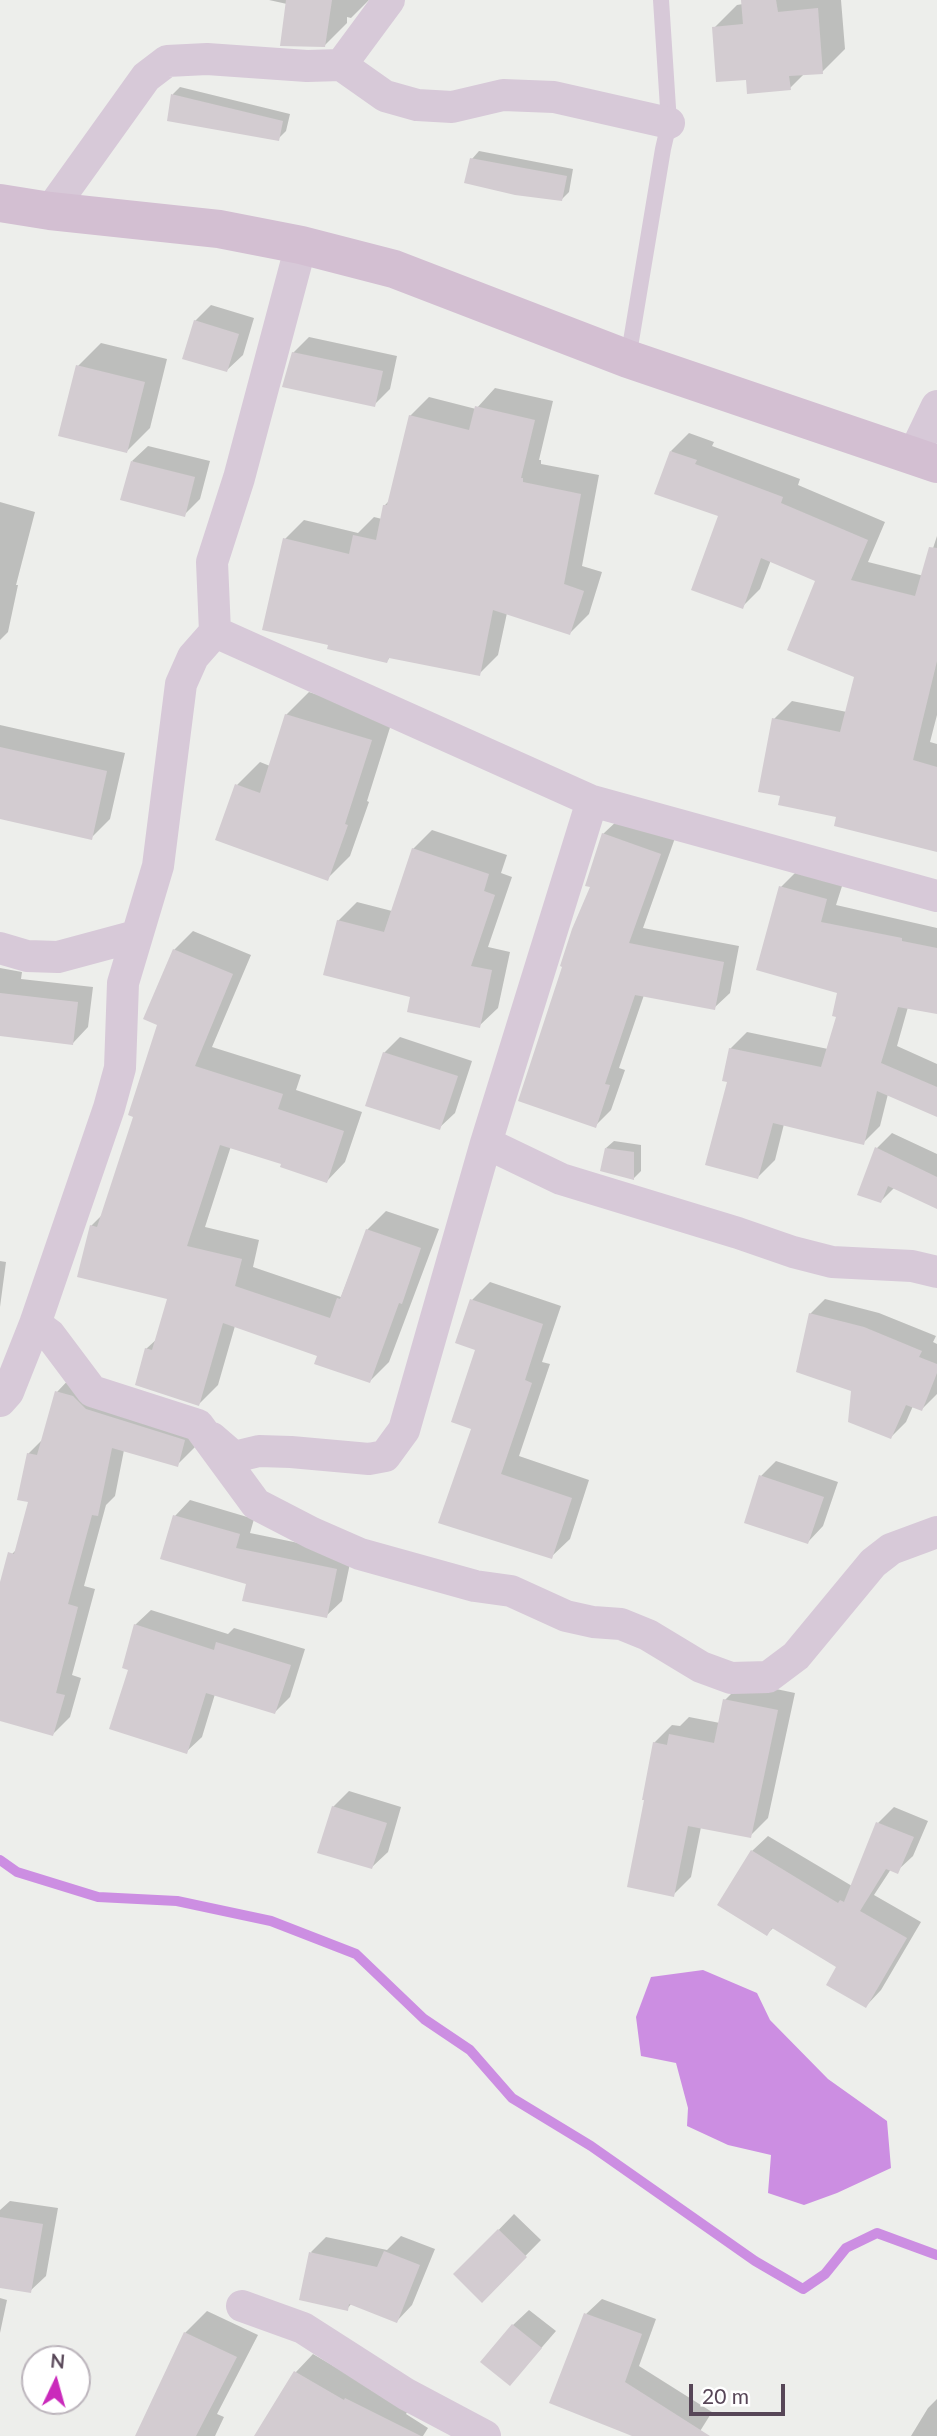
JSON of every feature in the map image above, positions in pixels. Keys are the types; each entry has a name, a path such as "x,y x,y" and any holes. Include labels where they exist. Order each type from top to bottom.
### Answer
{"main road":[{"path":"0,203 219,229 302,244 394,269 628,359 925,460"}],"street":[{"path":"341,65 389,0"},
{"path":"50,211 146,77 167,61 207,59 307,66 341,65 385,96 417,105 452,107 503,95 554,97 669,123"},
{"path":"0,1401 8,1392 35,1324 109,1108 120,1068 123,984 158,866 181,684 193,657 215,632 212,562 239,478 302,244"},
{"path":"925,460 937,406"},
{"path":"215,632 592,801 937,896"},
{"path":"35,1324 50,1335 92,1391 198,1425 234,1457 259,1451 369,1460 385,1456 404,1430 486,1143 592,801"},
{"path":"0,948 27,956 58,957 136,936"},
{"path":"486,1143 561,1180 793,1252 832,1262 912,1266 937,1272"},
{"path":"198,1425 256,1504 312,1533 360,1555 475,1586 511,1591 566,1616 621,1624 648,1635 701,1667 731,1678 768,1677 796,1656 873,1563 891,1549 937,1532"},
{"path":"242,2306 303,2328 406,2394 485,2436"}],"lane":[{"path":"628,359 669,123 661,0"}],"shaded area":[{"path":"703,1970 757,1993 770,2020 828,2079 887,2121 891,2168 804,2205 768,2193 771,2155 728,2145 687,2126 688,2108 676,2063 641,2056 636,2017 651,1977"}],"building":[{"path":"286,0 332,0 325,47 280,46"},
{"path":"741,0 776,0 778,12 818,8 823,74 789,76 791,90 747,94 746,80 716,82 712,27 743,24"},
{"path":"171,94 283,121 279,141 167,121"},
{"path":"470,158 567,176 562,201 515,195 464,183"},
{"path":"194,320 239,334 227,372 182,359"},
{"path":"292,352 383,371 375,407 282,387"},
{"path":"76,365 145,382 127,453 58,436"},
{"path":"475,406 535,420 521,478 523,482 581,494 564,584 584,591 570,635 493,610 480,676 389,658 387,663 327,649 328,645 262,630 283,538 349,554 353,535 376,540 383,505 387,505 409,415 469,430"},
{"path":"670,451 697,460 695,464 783,497 781,503 868,540 851,580 915,596 929,547 937,548 937,661 913,760 937,767 937,852 834,826 836,817 778,805 780,796 758,792 772,718 840,732 854,677 787,650 815,581 761,558 743,609 691,590 718,516 654,494"},
{"path":"131,461 195,477 185,517 120,500"},
{"path":"285,714 372,740 345,824 348,825 328,881 215,840 235,784 260,793"},
{"path":"0,747 107,771 92,840 0,819"},
{"path":"602,833 661,854 629,943 724,962 715,1010 635,995 605,1084 610,1085 596,1128 518,1101 572,929 590,887 585,886"},
{"path":"412,848 489,874 484,891 495,895 471,966 492,970 480,1028 407,1012 410,997 323,975 337,920 384,932"},
{"path":"779,886 827,899 821,922 902,938 902,941 937,948 937,1014 898,1007 881,1063 937,1087 937,1117 877,1091 864,1145 773,1123 758,1179 705,1165 727,1082 722,1081 729,1048 821,1067 836,1017 832,1016 837,993 756,970"},
{"path":"173,949 233,974 195,1066 283,1094 278,1109 344,1131 327,1183 280,1167 281,1164 220,1145 187,1246 242,1259 235,1286 330,1318 337,1298 340,1299 366,1229 421,1248 370,1383 314,1364 317,1356 223,1323 199,1406 135,1385 145,1348 152,1350 167,1299 77,1277 90,1225 97,1227 133,1117 128,1115 157,1025 143,1019"},
{"path":"0,993 78,1002 73,1045 0,1036"},
{"path":"383,1052 458,1076 440,1130 365,1106"},
{"path":"875,1147 937,1177 937,1209 888,1186 881,1203 857,1195"},
{"path":"605,1148 634,1152 634,1180 600,1171"},
{"path":"470,1299 543,1324 525,1380 532,1383 501,1474 572,1498 552,1559 438,1523 471,1429 451,1422 475,1350 455,1343"},
{"path":"809,1313 864,1327 922,1351 919,1357 937,1364 937,1373 922,1411 906,1405 891,1439 848,1422 851,1391 796,1372"},
{"path":"55,1391 73,1396 86,1409 185,1440 178,1467 112,1448 98,1516 92,1515 68,1604 78,1607 56,1693 65,1695 53,1736 0,1721 0,1582 8,1552 14,1554 28,1502 17,1500 27,1453 37,1455"},
{"path":"759,1475 824,1497 808,1544 744,1523"},
{"path":"173,1515 240,1534 236,1548 337,1569 327,1618 242,1601 246,1584 160,1559"},
{"path":"134,1624 214,1650 216,1642 291,1665 275,1714 206,1693 187,1754 109,1729 128,1670 122,1668"},
{"path":"723,1699 778,1710 751,1838 688,1826 674,1897 627,1887 653,1742 667,1745 669,1734 714,1743"},
{"path":"332,1806 387,1823 372,1869 317,1853"},
{"path":"876,1822 914,1837 898,1874 886,1869 860,1911 907,1938 866,2008 826,1985 836,1967 772,1928 767,1936 717,1905 751,1850 838,1903 840,1900 844,1902"},
{"path":"0,2217 43,2224 31,2293 0,2288"},
{"path":"498,2229 527,2257 482,2303 453,2274"},
{"path":"384,2251 420,2265 397,2323 349,2304 348,2311 299,2300 309,2252 377,2267"},
{"path":"584,2313 642,2334 625,2382 710,2436 632,2436 549,2403"},
{"path":"512,2324 542,2348 510,2386 480,2362"},
{"path":"184,2332 237,2357 196,2436 135,2436"},
{"path":"294,2371 344,2400 345,2398 421,2436 254,2436"}],"waterway":[{"path":"0,1860 17,1872 98,1897 177,1901 271,1921 356,1954 424,2019 470,2050 512,2098 591,2146 755,2261 803,2289 825,2274 846,2248 877,2233 937,2255"}]}
